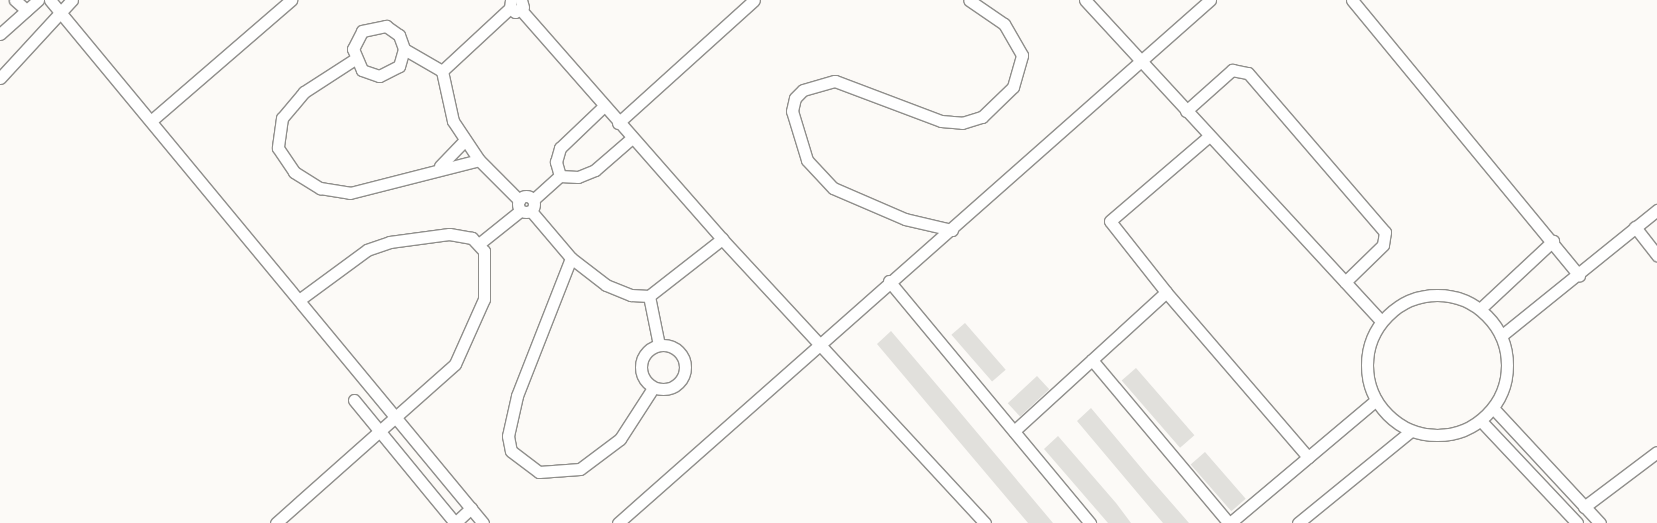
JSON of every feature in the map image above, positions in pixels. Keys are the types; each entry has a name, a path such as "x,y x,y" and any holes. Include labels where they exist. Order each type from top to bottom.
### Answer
{"street":[{"path":"15,0 26,10"},
{"path":"0,34 38,0"},
{"path":"50,0 152,120 483,523"},
{"path":"0,78 72,0"},
{"path":"152,120 291,0"},
{"path":"618,123 754,0"},
{"path":"952,230 905,219 833,188 807,160 792,111 794,98 803,90 836,81 947,122 982,117 1013,87 1022,55 1004,24 969,0"},
{"path":"1085,0 1381,321"},
{"path":"618,523 823,344 889,281 952,230 1210,0"},
{"path":"1352,0 1553,241 1579,275"},
{"path":"442,71 516,5 722,239 823,344 985,523"},
{"path":"404,49 399,66 384,76 366,73 355,59 356,39 371,26 395,31 404,49 442,71"},
{"path":"355,59 304,92 285,112 277,139 287,166 306,182 338,193 378,187 440,166 479,160"},
{"path":"1186,111 1232,70 1248,73 1385,232 1383,246 1345,282"},
{"path":"442,71 447,105 465,140 479,160 526,205 571,258 606,286 649,296"},
{"path":"560,176 556,162 560,148 604,106"},
{"path":"1209,136 1110,221 1166,292 1308,457"},
{"path":"480,242 560,176 587,174 632,138"},
{"path":"440,166 465,140"},
{"path":"1501,336 1579,275 1657,210"},
{"path":"1635,227 1657,255"},
{"path":"299,300 377,246 435,234 461,235 480,242"},
{"path":"649,296 722,239"},
{"path":"1480,309 1553,241"},
{"path":"276,523 382,433 447,374 463,351 484,294 486,264 480,242"},
{"path":"571,258 517,396 508,436 511,451 539,472 580,469 620,439 653,388"},
{"path":"889,281 1090,523"},
{"path":"1014,431 1166,292"},
{"path":"649,296 659,346"},
{"path":"1424,296 1460,298 1480,309 1501,336 1507,373 1493,408 1480,421 1447,435 1411,431 1390,418 1376,400 1367,360 1381,321 1397,306 1424,296"},
{"path":"659,346 678,351 685,370 674,388 653,388 642,376 641,364 646,354 659,346"},
{"path":"1092,360 1230,523 1376,400"},
{"path":"354,400 455,523 471,508"},
{"path":"1493,408 1600,523"},
{"path":"1480,421 1577,523"},
{"path":"1298,523 1411,431"},
{"path":"1584,506 1657,452"}],"building":[{"path":"965,323 1006,370 992,382 951,335"},
{"path":"891,331 1053,523 1028,523 957,439 877,344"},
{"path":"1136,368 1194,435 1180,448 1122,380"},
{"path":"1037,376 1049,389 1020,416 1008,403"},
{"path":"1091,408 1189,523 1163,523 1077,421"},
{"path":"1058,436 1131,523 1108,523 1044,449"},
{"path":"1205,452 1246,499 1231,511 1191,464"}]}
